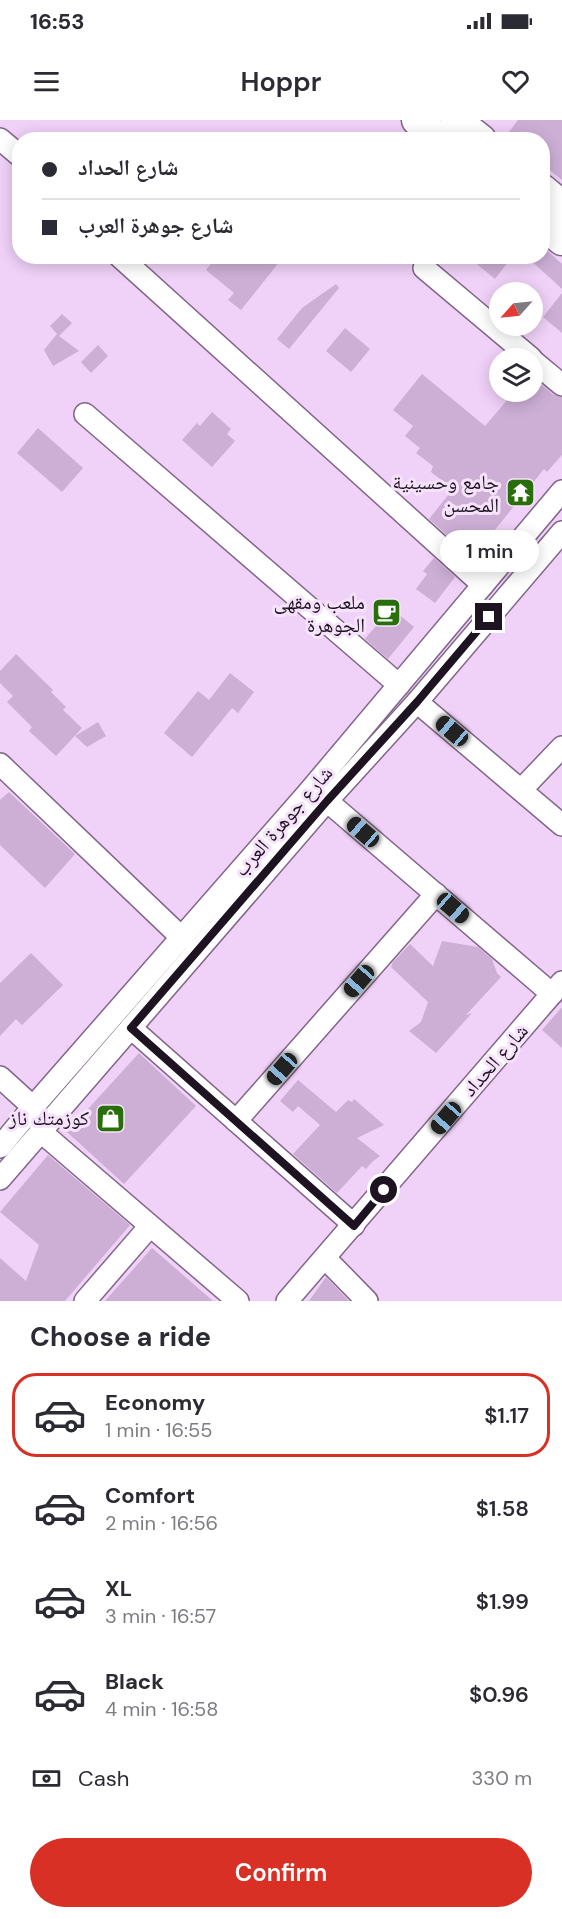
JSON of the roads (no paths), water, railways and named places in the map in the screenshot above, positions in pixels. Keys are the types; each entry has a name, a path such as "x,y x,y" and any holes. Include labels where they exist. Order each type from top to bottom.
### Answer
{"street":[{"path":"417,120 431,132"},
{"path":"0,139 12,149"},
{"path":"550,196 562,206"},
{"path":"550,230 562,240"},
{"path":"128,264 483,585"},
{"path":"424,268 519,348"},
{"path":"543,369 562,385"},
{"path":"86,414 399,685"},
{"name":"شارع جوهرة العرب","path":"0,1147 399,685 562,491"},
{"name":"شارع جوهرة العرب","path":"0,1179 327,801 417,702 562,532"},
{"path":"417,702 562,825"},
{"path":"521,790 562,747"},
{"path":"0,764 182,938"},
{"path":"327,801 436,894 557,988"},
{"path":"236,1121 436,894"},
{"name":"شارع الحداد","path":"287,1301 557,988"},
{"path":"131,1028 354,1226"},
{"path":"0,1077 33,1107"},
{"path":"40,1131 238,1301"},
{"path":"85,1301 150,1226"},
{"path":"325,1258 368,1301"}],"place":[{"name":"جامع وحسينية المحسن","path":"520,493"},
{"name":"ملعب ومقهى الجوهرة","path":"386,613"},
{"name":"كوزمتك ناز","path":"110,1118"}]}
